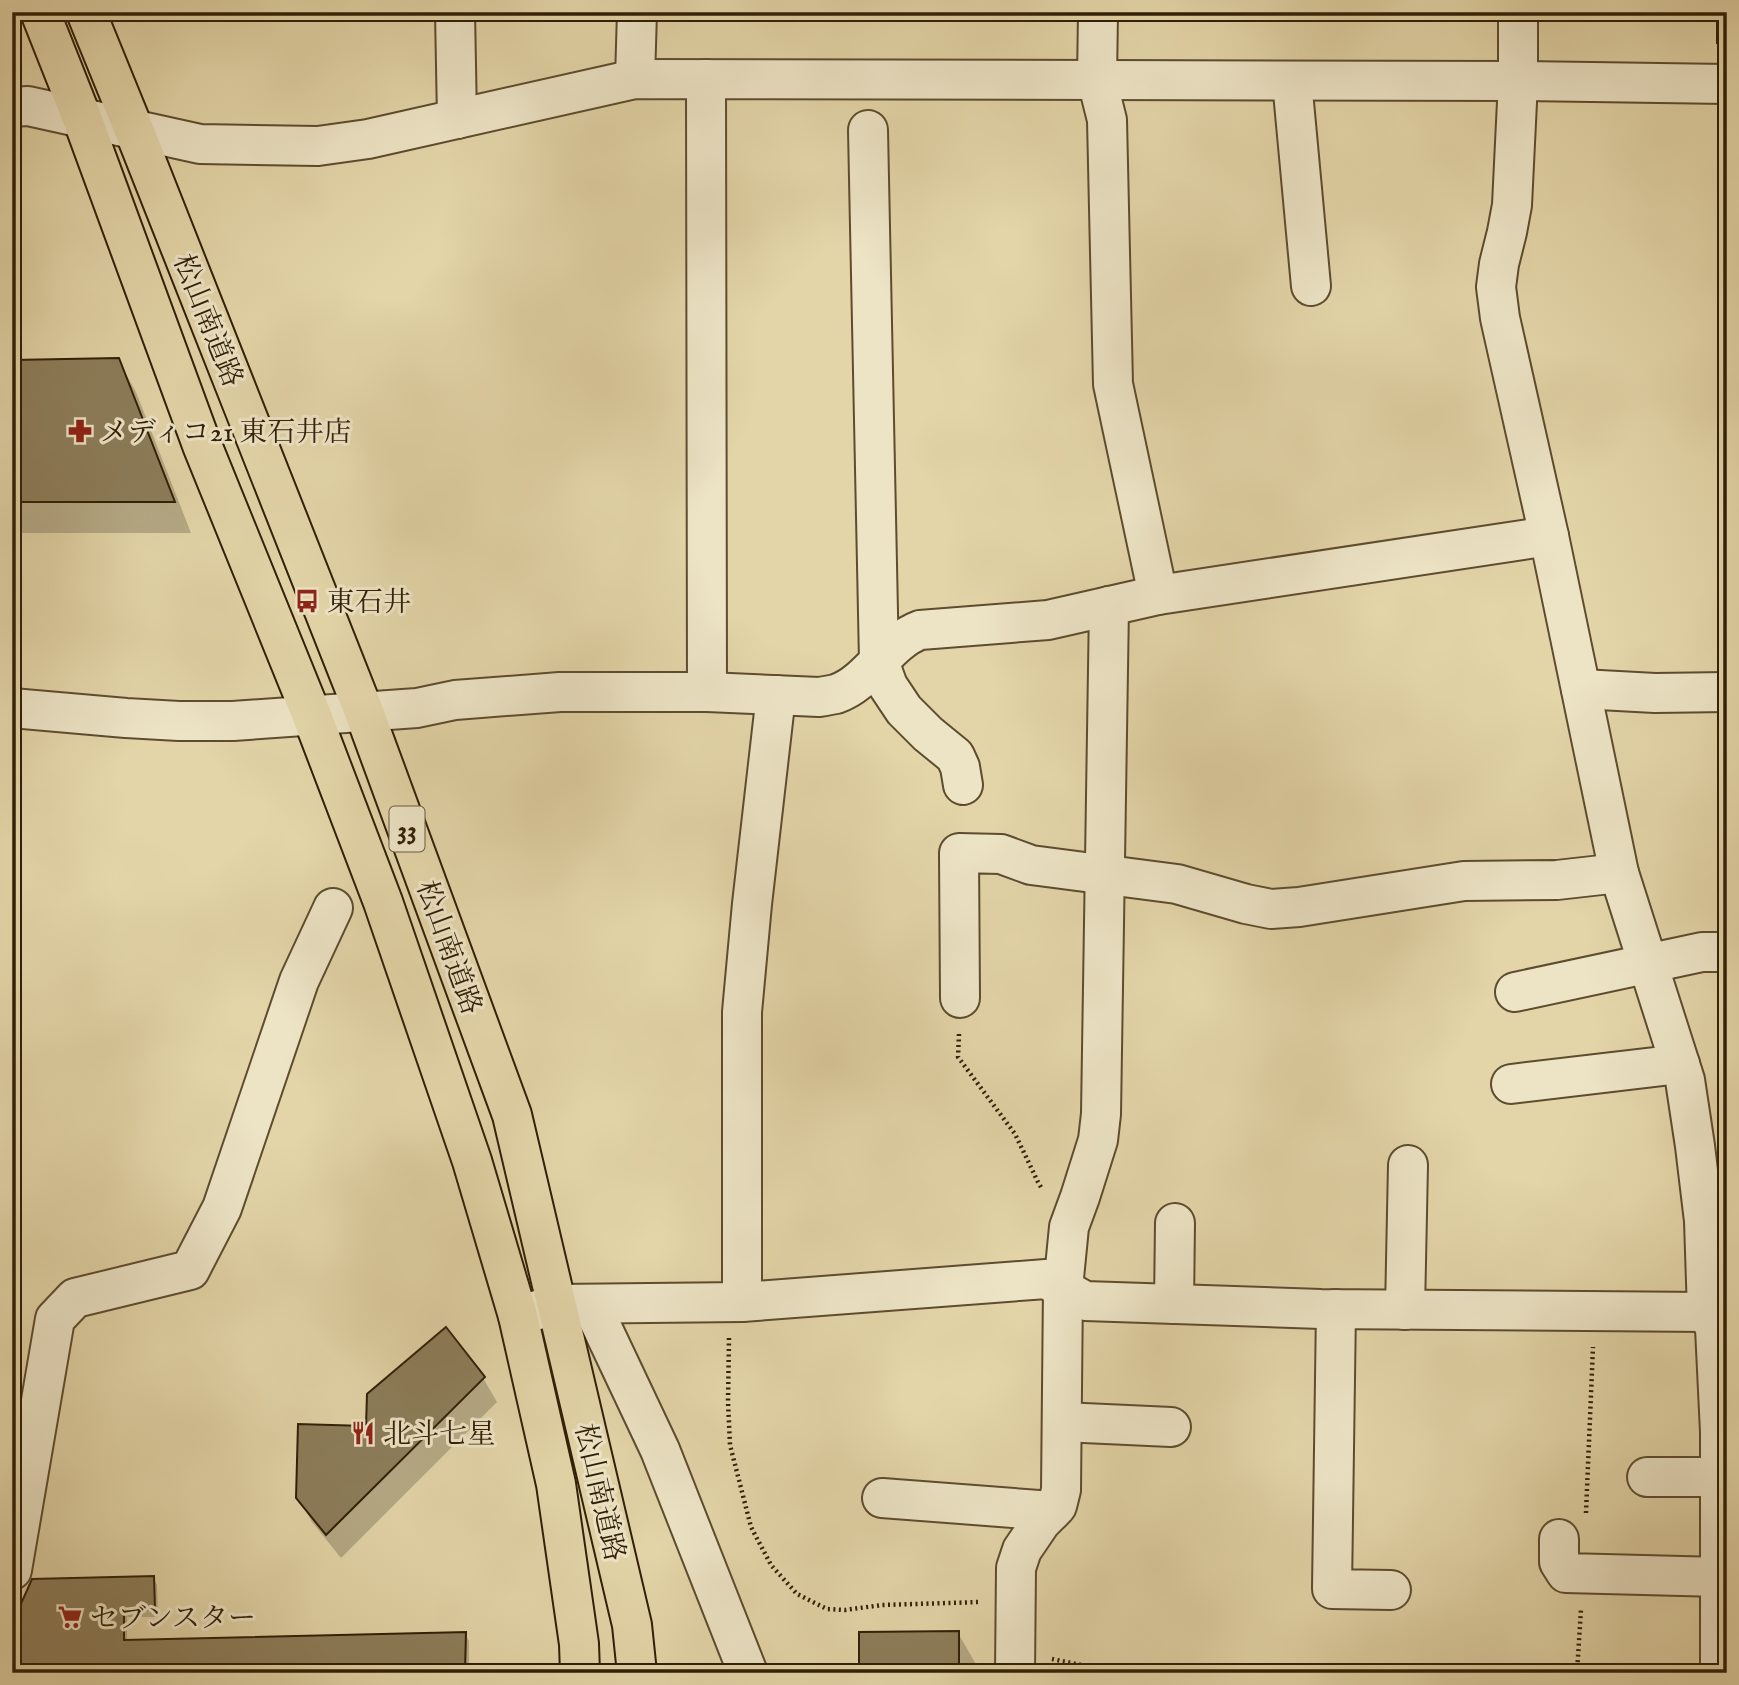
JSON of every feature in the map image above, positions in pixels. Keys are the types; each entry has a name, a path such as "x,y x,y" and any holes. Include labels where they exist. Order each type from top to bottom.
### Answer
{"highway":[{"name":"松山南道路","path":"40,12 82,118 202,445 312,716 387,915 472,1161 518,1316 556,1483 579,1644 580,1673"},
{"name":"松山南道路","path":"86,12 364,712 512,1115 574,1304 632,1625 637,1673"}],"street":[{"path":"455,12 457,119"},
{"path":"635,79 637,12"},
{"path":"1098,12 1097,80 1107,120 1113,384 1158,595"},
{"path":"1518,12 1518,81 1512,205 1496,287 1500,318 1549,536 1619,873 1685,1080 1716,1323 1723,1415 1720,1477 1720,1673"},
{"path":"12,107 28,106 200,144 318,146 368,139 635,79 1727,84"},
{"path":"706,79 707,692"},
{"path":"1292,81 1311,286"},
{"path":"868,130 879,661 888,686 904,709 928,734 955,756 963,785"},
{"path":"12,708 179,721 233,721 417,708 455,700 560,692 707,692 819,696 837,694 854,684 908,635 920,630 1048,620 1158,595 1549,536"},
{"path":"1015,1662 1016,1568 1022,1550 1041,1522 1057,1506 1061,1490 1063,1288 1069,1227 1098,1140 1101,1114 1109,606"},
{"path":"1581,689 1655,694 1727,692"},
{"path":"736,1302 742,1012 776,695"},
{"path":"960,998 959,853 1001,854 1031,865 1177,884 1271,909 1464,881 1557,880 1619,873"},
{"path":"12,1570 55,1319 75,1298 190,1270 222,1208 299,981 333,908"},
{"path":"1515,992 1702,952 1727,952"},
{"path":"1511,1084 1679,1064"},
{"path":"1405,1310 1408,1164"},
{"path":"1174,1304 1175,1223"},
{"path":"518,1316 574,1304 736,1302 1046,1279 1085,1301 1336,1309 1595,1311 1716,1323"},
{"path":"574,1304 660,1450 748,1673"},
{"path":"1336,1309 1332,1589 1391,1590"},
{"path":"1062,1422 1171,1427"},
{"path":"1647,1477 1720,1477"},
{"path":"882,1498 1052,1511"},
{"path":"1559,1539 1559,1562 1566,1573 1720,1577"}],"path":[{"path":"960,998 958,1057 1015,1134 1038,1182 1069,1227"},
{"path":"736,1302 728,1402 730,1445 751,1527 771,1564 797,1594 827,1609 845,1610 882,1605 1016,1600"},
{"path":"1577,1673 1595,1311"},
{"path":"1015,1662 1120,1673"}],"building":[{"path":"1717,12 1727,12 1727,43 1717,43"},
{"name":"メディコ21 東石井店","path":"119,358 175,502 12,502 12,360"},
{"name":"北斗七星","path":"446,1327 485,1377 326,1535 296,1498 298,1424 366,1426 367,1394"},
{"name":"セブンスター","path":"154,1576 155,1610 124,1610 124,1640 466,1632 465,1673 12,1673 12,1624 32,1579"},
{"path":"959,1631 959,1673 859,1673 859,1632"}],"place":[{"name":"メディコ21 東石井店","path":"80,431"},
{"name":"東石井","path":"307,601"},
{"name":"北斗七星","path":"363,1433"},
{"name":"セブンスター","path":"70,1617"}]}
